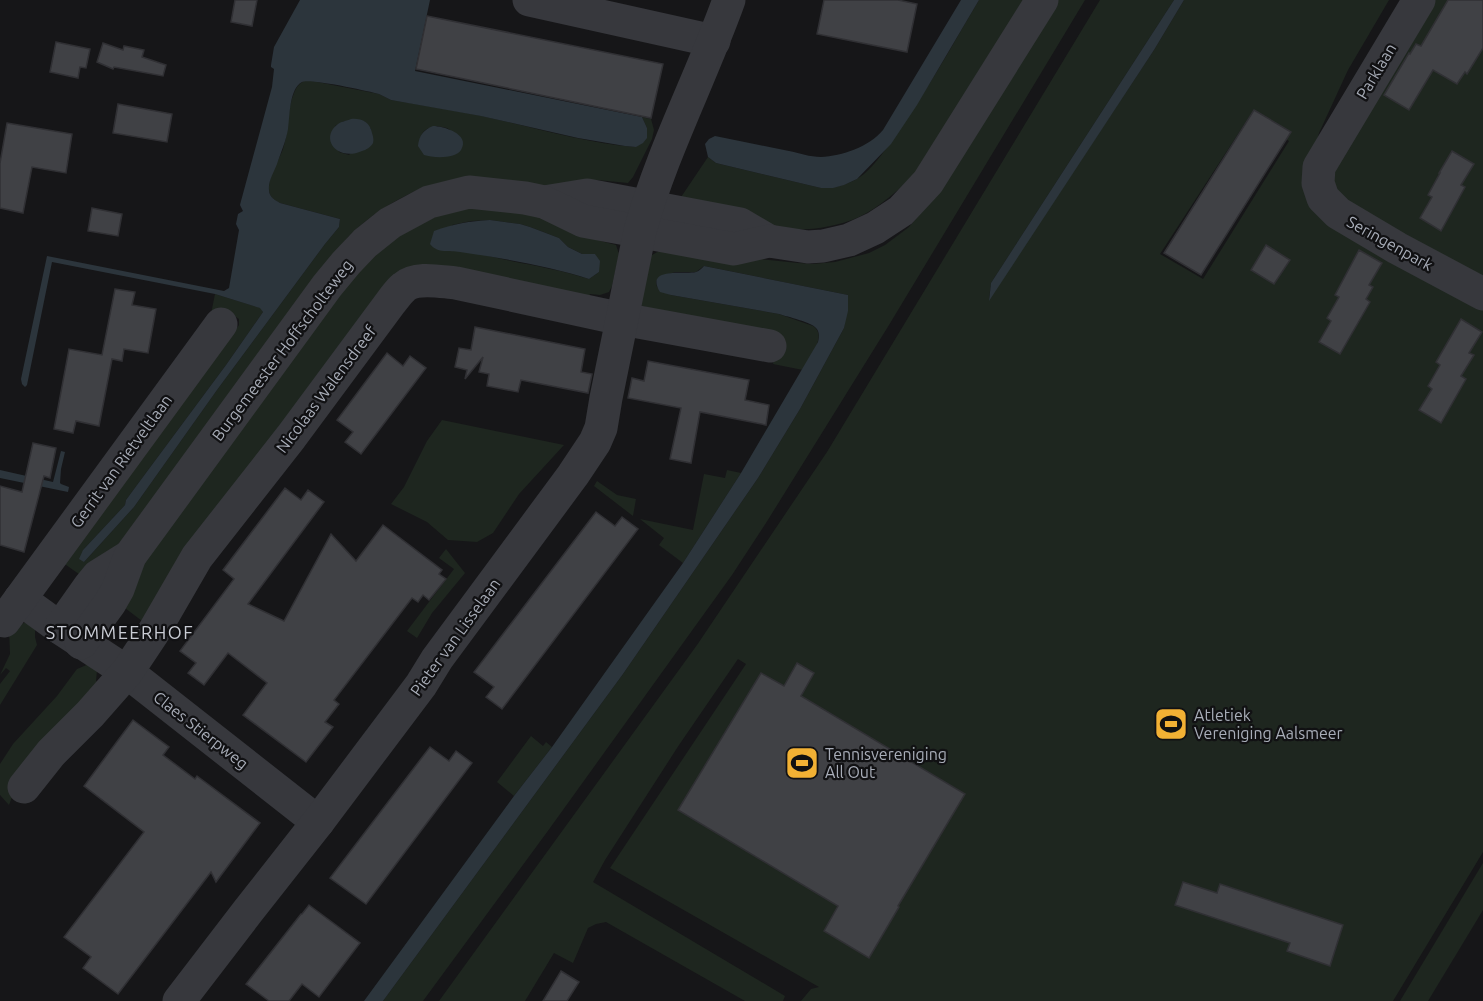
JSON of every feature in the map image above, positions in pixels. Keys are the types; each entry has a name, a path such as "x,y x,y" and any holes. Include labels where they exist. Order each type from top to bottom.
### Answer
{"street":[{"path":"529,0 714,41"},
{"path":"644,219 729,0"},
{"name":"Burgemeester Hoffscholteweg","path":"71,635 89,587 98,576 130,556 327,286 366,243 390,223 429,202 469,192 544,202 583,221 644,219 740,224 769,241 808,246 823,246 849,240 875,228 901,211 928,182 1042,0"},
{"name":"Parklaan","path":"1333,142 1419,0"},
{"name":"Seringenpark","path":"1333,142 1319,167 1318,183 1323,198 1338,213 1352,222 1483,294"},
{"name":"Pieter van Lisselaan","path":"179,1001 421,685 437,659 596,442 601,428 644,219"},
{"name":"Nicolaas Walensdreef","path":"24,788 51,753 127,672 153,633 197,557 405,286 415,282 432,281 456,283 622,319 770,346"},
{"name":"Gerrit van Rietveltlaan","path":"71,635 12,610 221,324"},
{"name":"Claes Stierpweg","path":"71,635 127,672 318,822"}],"shaded area":[{"path":"300,0 430,0 415,71 642,117 647,128 647,138 636,147 625,146 391,100 379,94 352,88 307,81 298,85 292,97 287,133 270,180 269,192 280,203 340,219 339,227 217,390 134,507 84,562 79,559 83,550 125,505 126,500 263,312 260,308 215,294 52,262 25,387 21,379 47,256 224,291 229,288 239,230 236,224 238,214 243,211 240,205 272,87 274,69 271,65 274,47"},
{"path":"961,0 979,0 917,105 891,144 857,179 833,188 821,188 716,163 708,157 705,144 715,136 821,157 838,155 863,146 883,130"},
{"path":"979,0 1026,0 914,175 874,208 859,217 839,224 797,230 777,228 677,203 708,157 716,163 821,188 844,185 859,177 878,159 910,114"},
{"path":"1054,0 1085,0 889,325 732,575 423,1001 383,1001 623,674 758,478 800,409 844,328 848,295 704,266 696,272 675,272 658,278 657,287 671,295 779,314 813,326 817,330 819,335 816,347 803,370 773,364 778,339 642,306 639,300 645,259 668,246 723,255 813,264 835,262 869,253 885,245 909,227 928,204"},
{"path":"1100,0 1174,0 991,283 989,299 1154,50 1184,0 1389,0 1348,70 1319,133 1309,173 1483,307 1483,852 1393,1001 801,1001 811,989 819,987 610,868 746,664 738,659 679,745 593,882 785,996 783,1001 745,1001 606,922 588,928 573,963 554,953 525,1001 439,1001 697,645 827,452","holes":["1253,111 1254,119 1289,141 1203,279 1160,254"]},
{"path":"1174,0 1184,0 1154,50 989,301 991,283"},
{"path":"1423,0 1483,0 1483,282 1349,209 1337,191 1331,172"},
{"path":"307,80 379,94 391,100 482,116 617,145 636,147 647,128 642,117 651,119 654,130 652,139 628,183 597,180 595,189 422,188 392,203 365,222 348,237 122,540 86,579 59,560 239,325 239,319 232,315 211,314 215,294 261,308 263,312 126,500 125,505 83,550 84,562 134,507 217,390 339,227 340,219 280,203 272,198 269,192 270,179 285,142 294,93 301,83","holes":["344,121 364,121 371,129 349,155 339,152 335,126","437,126 447,128 458,135 419,142 425,131"]},
{"path":"351,119 367,123 373,137 371,146 353,154 338,151 331,142 330,136 338,124"},
{"path":"433,126 449,129 459,135 463,144 461,150 454,155 444,157 424,155 418,146 419,139 424,131"},
{"path":"517,207 586,237 616,245 619,254 609,292 600,295 590,294 588,302 428,270 146,624 117,602 146,552 374,248 453,208","holes":["490,220 520,224 559,238 568,247 582,254 595,254 599,272 589,279 478,254 446,251 452,225"]},
{"path":"490,220 530,227 559,238 568,247 582,254 595,254 600,261 599,272 589,279 525,263 440,250 430,244 434,231 462,223"},
{"path":"704,266 848,295 848,311 844,328 800,409 758,478 623,674 383,1001 364,1001 552,747 683,563 741,473 818,342 819,333 816,328 799,320 779,314 660,292 657,278 662,275 696,272"},
{"path":"442,420 564,445 519,494 493,533 477,542 448,540 427,522 391,504 404,487 427,441"},
{"path":"61,451 65,452 60,483 69,487 68,492 0,478 0,470 53,482"},
{"path":"727,470 741,473 683,563 659,545 664,538 640,519 693,530 704,474 725,478"},
{"path":"597,481 617,495 636,499 633,516 594,486"},
{"path":"446,549 465,573 432,613 417,638 407,631 454,569 439,558"},
{"path":"30,621 35,624 37,645 0,705 0,684 10,671 6,668 0,675 10,654 9,628"},
{"path":"89,664 97,670 96,681 101,685 20,776 9,805 0,795 0,764 13,744 57,696 77,669"},
{"path":"531,736 543,746 546,742 552,747 514,796 497,782"},
{"path":"1483,863 1483,910 1428,1001 1400,1001"}],"building":[{"path":"235,0 257,0 252,26 231,22"},
{"path":"824,0 898,0 917,4 907,52 817,34"},
{"path":"1448,0 1483,0 1483,48 1467,74 1465,72 1457,84 1433,70 1409,110 1384,95 1409,53 1416,44 1421,46"},
{"path":"427,16 663,64 651,118 416,69"},
{"path":"56,42 90,49 86,68 80,67 78,78 50,72"},
{"path":"103,43 123,50 124,46 144,50 142,57 166,65 163,76 114,67 113,69 97,62"},
{"path":"118,104 172,114 167,142 113,133"},
{"path":"1254,110 1291,132 1201,275 1164,253"},
{"path":"7,123 72,134 66,173 32,167 23,213 0,208 0,163"},
{"path":"1452,151 1474,164 1461,185 1465,187 1441,231 1420,218 1432,197 1428,195"},
{"path":"92,208 122,214 118,236 88,231"},
{"path":"1266,245 1290,260 1274,284 1251,270"},
{"path":"1359,250 1382,263 1369,285 1373,287 1366,299 1370,302 1340,354 1319,342 1331,321 1327,318 1339,297 1335,295"},
{"path":"115,289 135,292 132,305 156,309 148,353 124,349 122,361 112,359 99,426 76,421 73,433 54,429 69,349 102,355"},
{"path":"1461,319 1482,332 1469,353 1474,355 1461,376 1466,379 1441,423 1419,410 1432,389 1428,386 1440,365 1436,362"},
{"path":"475,327 585,349 581,372 592,374 588,393 521,380 518,392 487,386 489,374 479,372 483,357 465,379 467,370 455,367 459,348 471,350"},
{"path":"387,353 403,366 410,356 426,368 361,454 345,442 353,432 337,420"},
{"path":"648,361 749,380 745,400 769,405 766,425 700,412 691,463 670,459 681,408 628,398 632,378 644,381"},
{"path":"33,443 56,448 50,478 44,476 24,552 0,545 0,486 22,492"},
{"path":"285,488 301,500 308,490 324,502 248,604 284,621 331,534 356,561 383,525 442,570 439,574 446,579 429,600 423,595 418,602 412,598 334,700 339,704 325,722 333,727 306,762 243,715 267,683 228,653 204,685 188,673 196,663 180,651 234,579 223,570"},
{"path":"596,512 615,526 622,517 638,529 502,709 486,697 494,687 474,672"},
{"path":"797,663 814,673 801,696 965,794 869,958 824,931 838,906 678,810 761,673 784,686"},
{"path":"133,720 169,747 163,755 195,779 197,776 260,823 216,882 211,872 118,994 83,968 91,957 64,937 144,832 84,786"},
{"path":"430,747 449,761 456,751 472,763 366,904 330,878"},
{"path":"1183,882 1217,893 1220,884 1343,925 1330,966 1287,951 1290,943 1175,905"},
{"path":"309,905 360,943 319,997 302,984 289,1001 269,1001 246,984"},
{"path":"561,971 579,982 567,1001 543,1001"}],"place":[{"name":"Atletiek Vereniging Aalsmeer","path":"1171,724"},
{"name":"Tennisvereniging All Out","path":"802,763"}],"district":[{"name":"STOMMEERHOF","path":"120,632"}]}
